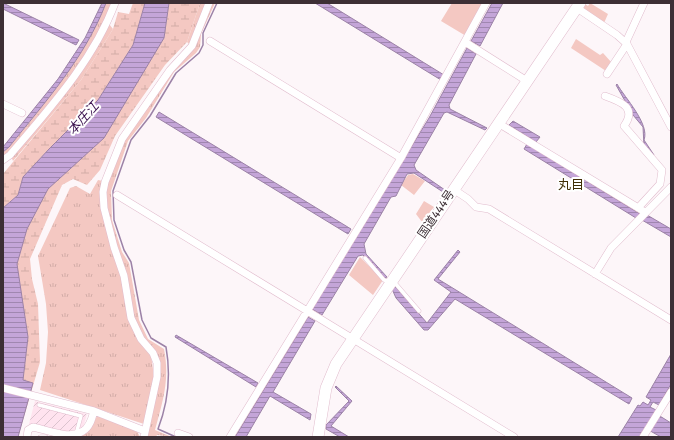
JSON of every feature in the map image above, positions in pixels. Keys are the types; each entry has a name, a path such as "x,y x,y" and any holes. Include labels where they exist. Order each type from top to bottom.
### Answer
{"highway":[{"name":"国道444号","path":"318,437 326,388 336,364 578,5"}],"street":[{"path":"3,160 10,155 71,80 107,24 115,3"},
{"path":"3,388 94,411 145,434 157,377 157,363 153,353 141,339 131,318 124,276 114,248 104,208 104,187 122,139 170,70 192,46 209,3"},
{"path":"230,437 312,314 401,158 486,3"},
{"path":"607,74 627,43 644,3"},
{"path":"578,5 627,43 671,127"},
{"path":"210,41 401,158"},
{"path":"465,42 527,81"},
{"path":"605,96 624,105 630,112 630,118 624,126 625,129 634,136 645,152 662,170 660,184 638,208"},
{"path":"3,104 22,113"},
{"path":"498,123 645,212"},
{"path":"595,274 611,248 671,187"},
{"path":"453,189 468,199 476,207 489,209 671,320"},
{"path":"117,195 514,437"},
{"path":"645,434 671,392"},
{"path":"27,437 28,430 33,427 65,434 76,434 84,431 89,424 94,411"},
{"path":"178,433 189,437"}],"lane":[{"path":"365,258 384,280 395,283 420,311"},
{"path":"39,405 81,416 76,434"},
{"path":"57,437 65,434"},
{"path":"40,437 46,437"}],"shaded area":[{"path":"35,401 87,414 83,428 69,432 29,424"}],"green space":[{"path":"106,3 117,3 109,24 113,29 81,80 13,161 11,156 3,162 3,152 9,147 36,113 76,60 97,23"},
{"path":"133,3 145,3 133,45 98,100 23,177 18,195 3,208 3,174 81,80 113,29 118,12 129,14"},
{"path":"169,3 200,3 187,42 165,65 115,136 100,170 87,185 73,179 62,185 30,259 32,279 38,304 40,362 18,437 8,258 21,214 164,38"},
{"path":"200,3 215,3 201,34 200,47 196,53 174,72 146,118 128,141 111,191 112,220 122,252 129,263 139,320 148,339 164,349 166,360 165,390 155,430 172,437 157,435 156,437 147,437 159,363 142,338 133,318 106,207 108,185 114,163 124,142 149,102 191,46 187,42"},
{"path":"452,3 484,3 466,36 441,21"},
{"path":"590,3 608,14 604,23 582,9 585,4 588,6"},
{"path":"576,39 600,55 603,53 612,63 606,71 571,48"},
{"path":"413,174 425,181 414,195 401,185 408,175"},
{"path":"98,180 103,181 100,190 101,207 121,275 128,317 151,355 154,376 144,424 40,390 46,363 48,332 46,304 38,256 70,188 76,186 90,194"},
{"path":"424,201 434,207 422,222 416,214"},
{"path":"360,257 383,280 373,295 349,275"},
{"path":"97,416 137,431 140,437 83,437 82,435 91,428"}],"water":[{"path":"3,3 79,40 76,45 3,9"},
{"path":"102,3 106,3 76,61 9,147 3,152 3,147 58,79 85,38"},
{"name":"本庄江","path":"145,3 169,3 164,38 104,138 48,189 27,229 17,264 28,337 23,380 33,383 18,437 3,437 3,208 18,195 23,177 98,100 133,45"},
{"path":"315,3 327,3 444,75 441,80"},
{"path":"492,3 503,3 480,46 471,41"},
{"path":"467,48 476,54 449,105 450,109 487,128 485,130 447,112 444,113 414,165 416,170 445,190 443,192 414,173 407,174 396,196 391,197 364,244 366,254 387,277 385,278 363,255 358,256 322,315 312,309 429,118"},
{"path":"617,84 636,111 643,126 645,134 644,140 654,155 652,156 644,146 643,127 633,115 616,85"},
{"path":"159,112 351,229 348,234 156,117"},
{"path":"513,121 540,137 536,142 509,125"},
{"path":"527,144 640,214 636,218 524,149"},
{"path":"647,215 671,229 671,237 642,220"},
{"path":"458,250 460,252 438,279 632,398 629,404 455,299 428,330 424,330 396,298 392,289 394,285 427,323 451,292 434,280"},
{"path":"308,317 315,321 273,392 311,414 310,420 270,396 246,437 235,437"},
{"path":"176,335 258,383 256,387 175,337"},
{"path":"671,354 671,384 659,405 653,402 650,407 656,410 655,413 671,423 671,437 661,437 645,428 639,437 618,437 638,405 640,406 643,402 648,405 651,400 646,397"},
{"path":"336,386 352,401 331,426 349,437 340,437 326,429 326,425 349,401 335,387"}],"waterway":[{"path":"176,437 158,429 168,389 168,357 166,347 151,338 142,320 131,262 124,250 114,220 113,191 131,140 150,116 176,73 199,53 203,45 203,33 217,3"}],"district":[{"name":"丸目","path":"571,184"}]}
